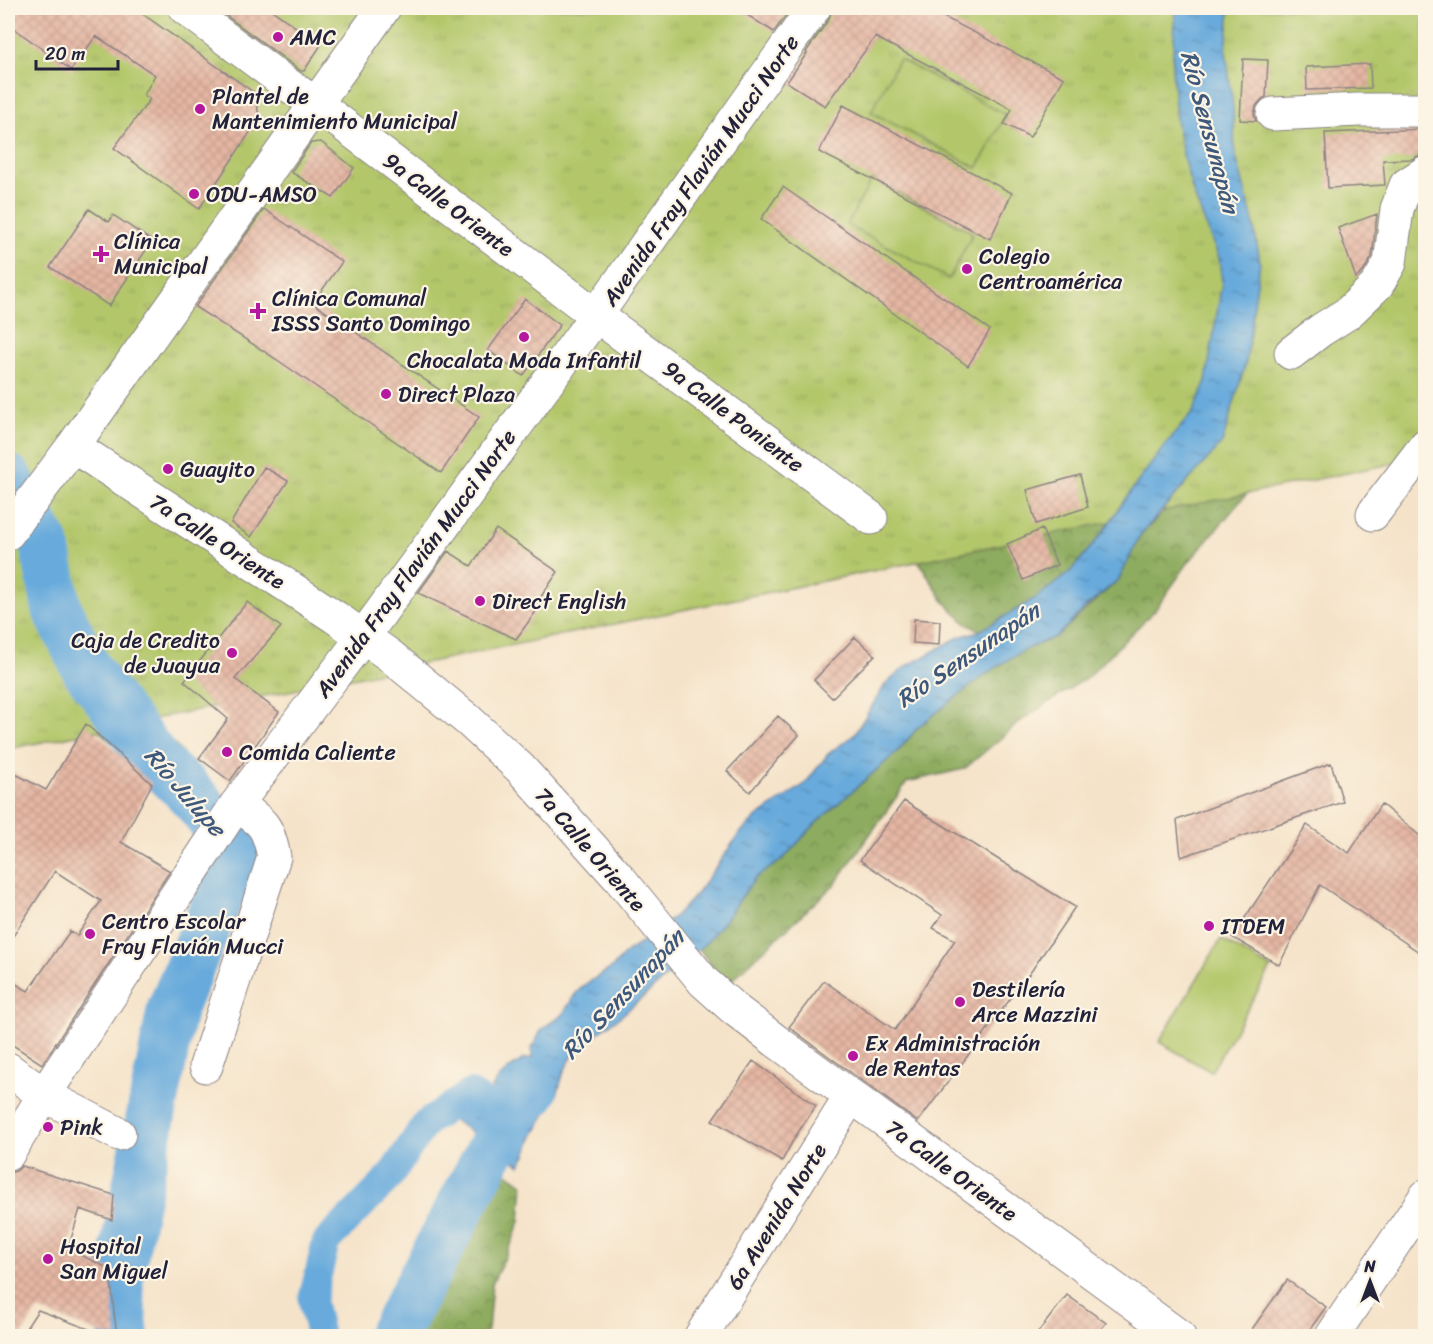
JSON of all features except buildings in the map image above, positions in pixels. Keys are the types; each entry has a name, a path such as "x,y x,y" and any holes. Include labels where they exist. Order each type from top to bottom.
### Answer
{"main road":[{"name":"9a Calle Oriente","path":"185,8 597,314"},
{"path":"8,533 67,454 384,8"},
{"name":"Avenida Fray Flavián Mucci Norte","path":"8,1154 44,1095 239,801 363,637 597,314 814,8"},
{"path":"1273,114 1425,110"},
{"path":"1291,354 1321,330 1348,313 1377,285 1390,263 1397,209 1406,185 1425,171"},
{"name":"9a Calle Poniente","path":"597,314 871,518"},
{"path":"1372,514 1425,445"},
{"name":"7a Calle Oriente","path":"67,454 335,617 389,655 468,720 520,768 626,887 704,981 742,1015 1179,1336"},
{"path":"206,1066 274,857 265,827 239,801"},
{"path":"8,1069 44,1095 119,1134"},
{"name":"6a Avenida Norte","path":"701,1336 851,1096"},
{"path":"1332,1336 1425,1196"}],"green space":[{"path":"8,8 1425,8 1425,457 8,749"},
{"path":"899,59 1006,115 977,168 871,112"},
{"path":"872,179 973,233 949,279 847,225"},
{"path":"1206,381 1102,534 1070,572 1036,598 980,631 965,623 943,600 913,552"},
{"path":"1229,449 1254,485 1188,563 1155,610 1088,677 1026,717 964,769 907,782 835,884 725,986 699,948 728,916 755,878 782,860 816,823 898,751 919,726 990,671 1022,651 1057,636 1119,579 1141,534"},
{"path":"144,709 195,768 215,800 197,822 86,719"},
{"path":"1221,939 1271,968 1211,1072 1159,1042"},
{"path":"506,1172 523,1184 520,1221 492,1284 488,1330 485,1336 406,1336 482,1180"}],"water":[{"path":"1176,8 1230,8 1226,51 1233,108 1235,153 1253,221 1260,262 1246,362 1222,443 1141,534 1119,579 1057,636 1022,651 990,671 919,726 898,751 816,823 782,860 755,878 707,942 572,1057 564,1071 557,1095 533,1136 520,1165 449,1117 489,1092 510,1068 524,1059 532,1058 532,1048 542,1029 563,1014 576,993 587,983 612,968 628,951 681,911 698,892 740,833 758,816 805,784 828,754 854,735 885,685 905,667 959,637 980,631 1036,598 1070,572 1102,534 1166,444 1193,412 1206,381 1222,282 1219,258 1195,198 1176,119 1172,67"}],"waterway":[{"name":"Río Julupe","path":"8,479 45,545 57,609 87,670 160,766 199,803 237,853 172,1009 118,1283 124,1336"},
{"name":"Río Sensunapán","path":"392,1336 508,1118 533,1091"},
{"path":"320,1336 312,1300 326,1242 388,1179 426,1123 470,1093 508,1118"}],"place":[{"name":"AMC","path":"278,37"},
{"name":"Plantel de Mantenimiento Municipal","path":"200,109"},
{"name":"ODU-AMSO","path":"194,194"},
{"name":"Clínica Municipal","path":"101,254"},
{"name":"Colegio Centroamérica","path":"967,269"},
{"name":"Clínica Comunal ISSS Santo Domingo","path":"258,311"},
{"name":"Chocalata Moda Infantil","path":"524,337"},
{"name":"Direct Plaza","path":"386,394"},
{"name":"Guayito","path":"168,469"},
{"name":"Direct English","path":"480,601"},
{"name":"Caja de Credito de Juayua","path":"232,653"},
{"name":"Comida Caliente","path":"227,752"},
{"name":"ITDEM","path":"1209,926"},
{"name":"Centro Escolar Fray Flavián Mucci","path":"90,934"},
{"name":"Destilería Arce Mazzini","path":"960,1002"},
{"name":"Ex Administración de Rentas","path":"853,1056"},
{"name":"Pink","path":"48,1127"},
{"name":"Hospital San Miguel","path":"48,1259"}]}
